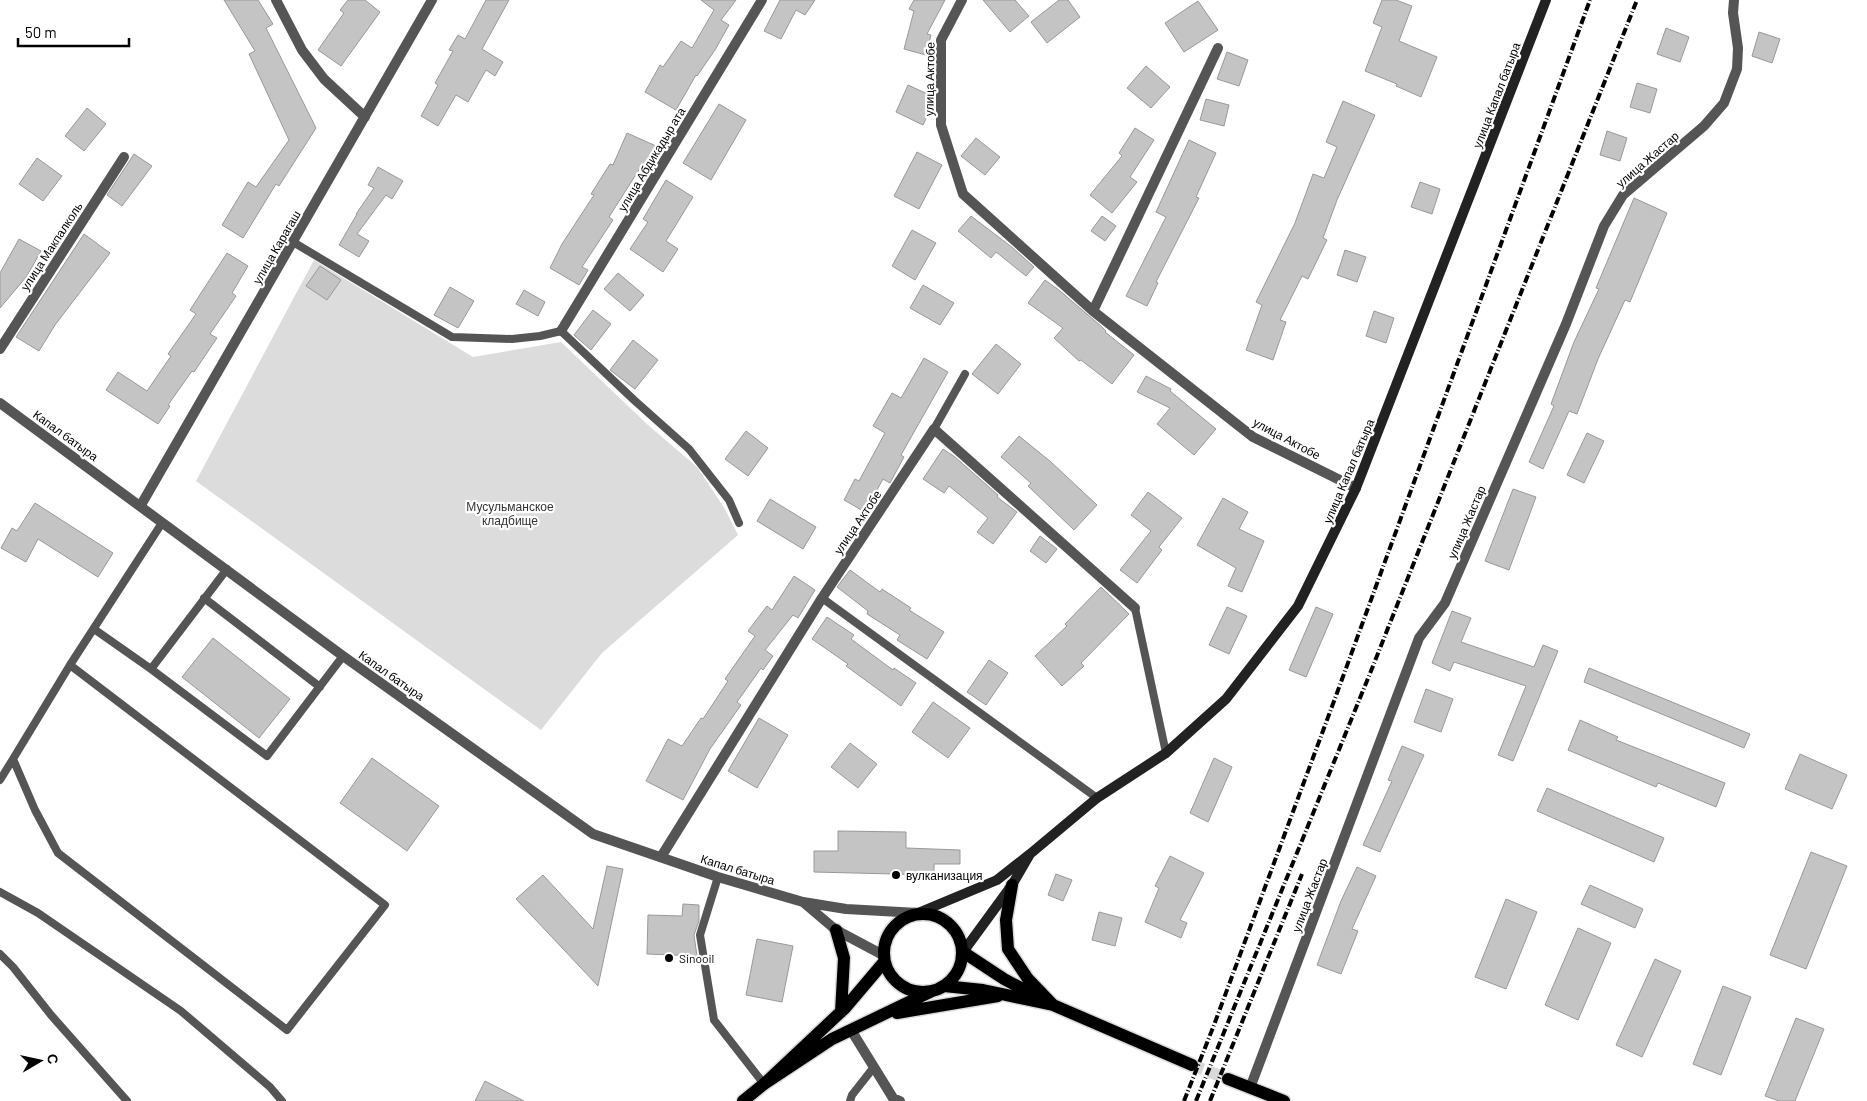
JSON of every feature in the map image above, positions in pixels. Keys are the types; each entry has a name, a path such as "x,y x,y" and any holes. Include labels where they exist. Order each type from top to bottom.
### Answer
{"main road":[{"name":"улица Капал батыра","path":"918,913 997,880 1097,798 1166,753 1226,699 1298,606 1348,508 1546,0"},
{"name":"улица Капал батыра","path":"963,952 1012,885 1030,854"},
{"path":"1012,885 1006,920 1008,949 1028,979 1053,1005"},
{"path":"743,1101 764,1084 841,1012 883,958 886,936 894,925 905,917 918,913 932,914 944,919 954,929 963,952 960,966 954,978 938,989 832,1039 764,1084"},
{"path":"836,930 844,958 841,1012"},
{"path":"963,952 1004,979 1053,1005 1192,1065"},
{"path":"883,958 893,978 908,990 920,993 938,989 983,990 1053,1005"},
{"path":"880,1016 1004,995"},
{"path":"1228,1079 1284,1101"}],"street":[{"path":"276,0 302,50 324,79 365,117"},
{"name":"улица Карагаш","path":"141,505 432,0"},
{"name":"улица Абдикадыр ата","path":"561,331 762,0"},
{"name":"улица Актобе","path":"962,0 941,40 940,125 963,194 1093,312 1253,437 1356,488"},
{"name":"улица Жастар","path":"1250,1088 1420,638 1445,603 1566,324 1604,226 1623,195 1704,126 1724,103 1737,69 1738,48 1733,12 1734,0"},
{"path":"1093,312 1218,48"},
{"name":"улица Макпалколь","path":"0,349 124,157"},
{"name":"Капал батыра","path":"0,403 141,505 162,523 343,656 593,834 718,877 803,902 846,909 918,913"},
{"path":"934,429 1135,608"},
{"name":"улица Актобе","path":"661,857 822,598 934,429"},
{"name":"Капал батыра","path":"803,902 836,930 883,958"},
{"path":"851,1030 893,1098 900,1101"}],"lane":[{"path":"293,242 452,337 512,339 540,336 561,331 689,449 729,500 739,523"},
{"path":"934,429 966,374"},
{"path":"0,780 70,665 162,523"},
{"path":"151,668 227,569"},
{"path":"204,598 320,686"},
{"path":"822,598 1097,798"},
{"path":"1135,608 1166,753"},
{"path":"94,629 151,668 268,756 343,656"},
{"path":"13,759 35,810 58,853 287,1030 385,905 70,665"},
{"path":"718,877 700,935 714,1020 764,1084"},
{"path":"0,892 38,913 181,1011 270,1087 282,1101"},
{"path":"0,954 127,1101"},
{"path":"850,1101 852,1095 874,1067"}],"green space":[{"name":"Мусульманское кладбище","path":"314,260 473,357 561,342 648,425 697,467 725,509 738,535 602,653 541,730 196,481"}],"building":[{"path":"224,0 258,0 273,24 266,28 316,128 279,186 276,184 243,238 222,225 248,182 256,187 289,140 249,54 255,51"},
{"path":"348,0 365,0 380,12 341,66 318,50 344,13 340,10"},
{"path":"486,0 509,0 482,49 503,62 495,76 486,70 468,102 456,95 438,126 421,116 438,85 435,83 453,51 449,50 458,35 465,39"},
{"path":"701,0 736,0 721,20 729,25 715,50 696,75 676,110 645,92 660,65 663,67 681,41 692,48 714,10"},
{"path":"780,0 815,0 805,15 796,10 781,39 764,31"},
{"path":"914,0 945,0 927,34 931,35 926,55 904,49 914,11 909,9"},
{"path":"983,0 1015,0 1029,16 1010,32"},
{"path":"1059,0 1068,0 1080,17 1047,43 1031,22"},
{"path":"1382,0 1396,0 1412,6 1399,41 1437,57 1421,97 1396,86 1397,84 1365,71 1382,27 1373,23"},
{"path":"1198,1 1218,30 1184,52 1165,23"},
{"path":"1666,28 1689,37 1680,62 1657,54"},
{"path":"1759,32 1780,39 1772,63 1752,56"},
{"path":"1227,52 1248,60 1239,86 1217,79"},
{"path":"1146,66 1170,87 1151,108 1127,88"},
{"path":"1637,83 1657,89 1650,113 1630,107"},
{"path":"908,85 934,97 934,102 923,125 896,112"},
{"path":"1206,99 1229,105 1224,126 1200,120"},
{"path":"1343,101 1375,115 1337,200 1323,238 1327,240 1308,279 1302,276 1280,320 1286,322 1273,360 1246,350 1262,305 1256,302 1295,223 1313,174 1324,178 1337,147 1326,142"},
{"path":"719,104 746,120 711,180 683,163"},
{"path":"87,108 106,124 84,151 65,136"},
{"path":"1135,128 1154,140 1130,177 1137,182 1112,213 1090,195 1122,156 1119,153"},
{"path":"1607,131 1627,138 1620,161 1600,155"},
{"path":"627,133 656,146 647,166 642,165 609,217 613,220 582,267 588,270 579,285 550,268 562,244 594,195 591,194 610,164 613,165"},
{"path":"976,138 1000,157 985,175 961,156"},
{"path":"1189,140 1216,153 1196,197 1199,198 1156,282 1158,283 1147,306 1126,296 1166,217 1156,212"},
{"path":"917,152 942,165 919,209 894,196"},
{"path":"134,154 152,166 122,206 107,195"},
{"path":"37,158 62,176 43,201 19,184"},
{"path":"378,167 403,181 392,199 386,195 357,234 369,241 359,257 339,245 356,214 374,188 368,185"},
{"path":"666,180 693,197 666,241 678,249 663,272 630,249 648,222 643,219"},
{"path":"1420,182 1440,189 1432,214 1411,207"},
{"path":"1634,198 1667,213 1630,302 1625,300 1598,359 1577,414 1569,411 1543,469 1529,462 1554,406 1551,404 1574,342 1599,289 1596,288"},
{"path":"971,216 1013,248 1034,267 1026,276 996,252 991,258 958,231"},
{"path":"1102,216 1116,226 1105,241 1091,231"},
{"path":"912,230 936,243 915,280 892,266"},
{"path":"84,234 110,253 55,325 39,351 16,337"},
{"path":"19,239 41,251 27,276 0,308 0,273"},
{"path":"1345,250 1366,257 1357,282 1337,275"},
{"path":"227,253 248,266 232,293 236,296 210,334 217,338 194,372 192,371 168,405 170,406 158,424 106,390 118,372 147,391 171,356 168,354 196,314 190,310"},
{"path":"320,266 341,280 327,300 306,286"},
{"path":"618,273 644,295 630,311 604,289"},
{"path":"1045,280 1134,355 1112,384 1081,360 1079,361 1054,338 1063,328 1028,303"},
{"path":"923,285 954,303 940,325 910,308"},
{"path":"450,287 474,301 458,328 434,315"},
{"path":"524,290 545,302 538,316 516,304"},
{"path":"593,310 611,324 591,350 574,335"},
{"path":"1374,311 1394,318 1386,343 1366,336"},
{"path":"633,340 658,360 635,389 610,370"},
{"path":"996,344 1021,364 998,394 972,374"},
{"path":"924,358 948,372 901,455 904,457 890,483 883,479 865,512 844,500 855,479 859,481 885,433 873,426 892,393 901,398"},
{"path":"1146,376 1171,389 1170,391 1216,429 1194,455 1157,424 1170,408 1137,392"},
{"path":"746,431 768,448 748,476 725,459"},
{"path":"1587,433 1604,441 1584,483 1567,475"},
{"path":"1019,436 1051,462 1097,505 1074,530 1028,486 1031,483 1001,457"},
{"path":"943,449 955,457 998,495 997,497 1017,512 993,544 977,532 988,518 949,486 944,493 923,479"},
{"path":"1513,489 1536,497 1509,570 1485,561"},
{"path":"1148,492 1182,518 1159,547 1162,550 1137,583 1120,570 1151,531 1131,515"},
{"path":"1223,498 1248,512 1239,529 1264,541 1242,592 1228,586 1236,568 1197,545"},
{"path":"770,499 816,527 803,549 757,521"},
{"path":"35,503 113,553 98,577 38,539 26,562 1,548 12,528 17,531"},
{"path":"1040,536 1057,549 1046,563 1030,551"},
{"path":"850,570 880,592 882,589 911,608 909,610 944,632 927,659 897,640 900,635 867,614 868,611 837,587"},
{"path":"794,576 815,590 798,618 793,615 765,650 773,656 763,670 761,668 737,702 741,705 710,749 683,800 646,781 668,739 682,746 701,718 703,719 728,681 725,679 755,636 748,631 767,606 772,610"},
{"path":"1101,587 1129,614 1081,663 1084,666 1062,686 1035,656 1067,626 1065,624"},
{"path":"1227,607 1247,616 1229,654 1209,645"},
{"path":"1316,607 1333,614 1306,677 1289,670"},
{"path":"1452,611 1471,618 1461,642 1534,667 1543,645 1558,651 1513,761 1498,755 1526,686 1454,662 1450,671 1432,663"},
{"path":"827,617 854,635 851,639 893,670 894,668 916,683 901,706 846,666 848,664 812,639"},
{"path":"213,638 290,699 259,738 182,677"},
{"path":"989,660 1008,673 986,705 967,692"},
{"path":"1589,668 1750,734 1744,748 1584,682"},
{"path":"1426,689 1453,699 1441,732 1414,722"},
{"path":"933,702 970,728 948,758 912,732"},
{"path":"759,718 788,735 757,788 728,771"},
{"path":"1580,720 1618,737 1616,740 1725,783 1716,807 1658,783 1656,787 1568,750"},
{"path":"850,743 877,764 858,788 831,767"},
{"path":"1402,746 1424,755 1380,852 1363,845 1392,781 1388,780"},
{"path":"1800,754 1847,775 1832,809 1785,789"},
{"path":"372,758 439,806 407,851 340,803"},
{"path":"1214,758 1232,767 1208,822 1190,813"},
{"path":"1547,788 1664,838 1654,862 1537,811"},
{"path":"838,831 906,832 906,848 960,850 960,864 934,864 934,875 814,872 814,851 838,851"},
{"path":"1811,852 1847,866 1806,969 1770,955"},
{"path":"1170,856 1204,873 1180,920 1187,923 1181,938 1145,922 1159,888 1155,886"},
{"path":"607,866 623,869 598,986 516,899 543,875 593,929"},
{"path":"1357,867 1376,876 1352,929 1358,931 1341,974 1317,965 1341,901"},
{"path":"1056,874 1072,880 1063,901 1048,895"},
{"path":"1590,885 1643,909 1635,928 1581,904"},
{"path":"1506,899 1537,912 1506,989 1475,977"},
{"path":"683,904 699,905 699,921 694,935 697,956 647,954 648,915 682,916"},
{"path":"1099,912 1122,918 1115,946 1092,940"},
{"path":"1578,928 1611,943 1578,1020 1545,1005"},
{"path":"757,939 793,946 782,1002 746,995"},
{"path":"1655,959 1681,971 1642,1057 1616,1045"},
{"path":"1723,986 1751,997 1721,1075 1693,1064"},
{"path":"1796,1018 1824,1029 1795,1101 1779,1101 1765,1096"},
{"path":"485,1081 524,1101 475,1101"}],"tunnel":[{"path":"1192,1065 1228,1079"}],"railway":[{"path":"1184,1101 1337,693 1590,0"},
{"path":"1196,1101 1371,671 1637,0"},
{"path":"1210,1101 1302,874"}],"place":[{"name":"вулканизация","path":"896,875"},
{"name":"Sinooil","path":"669,958"}]}
